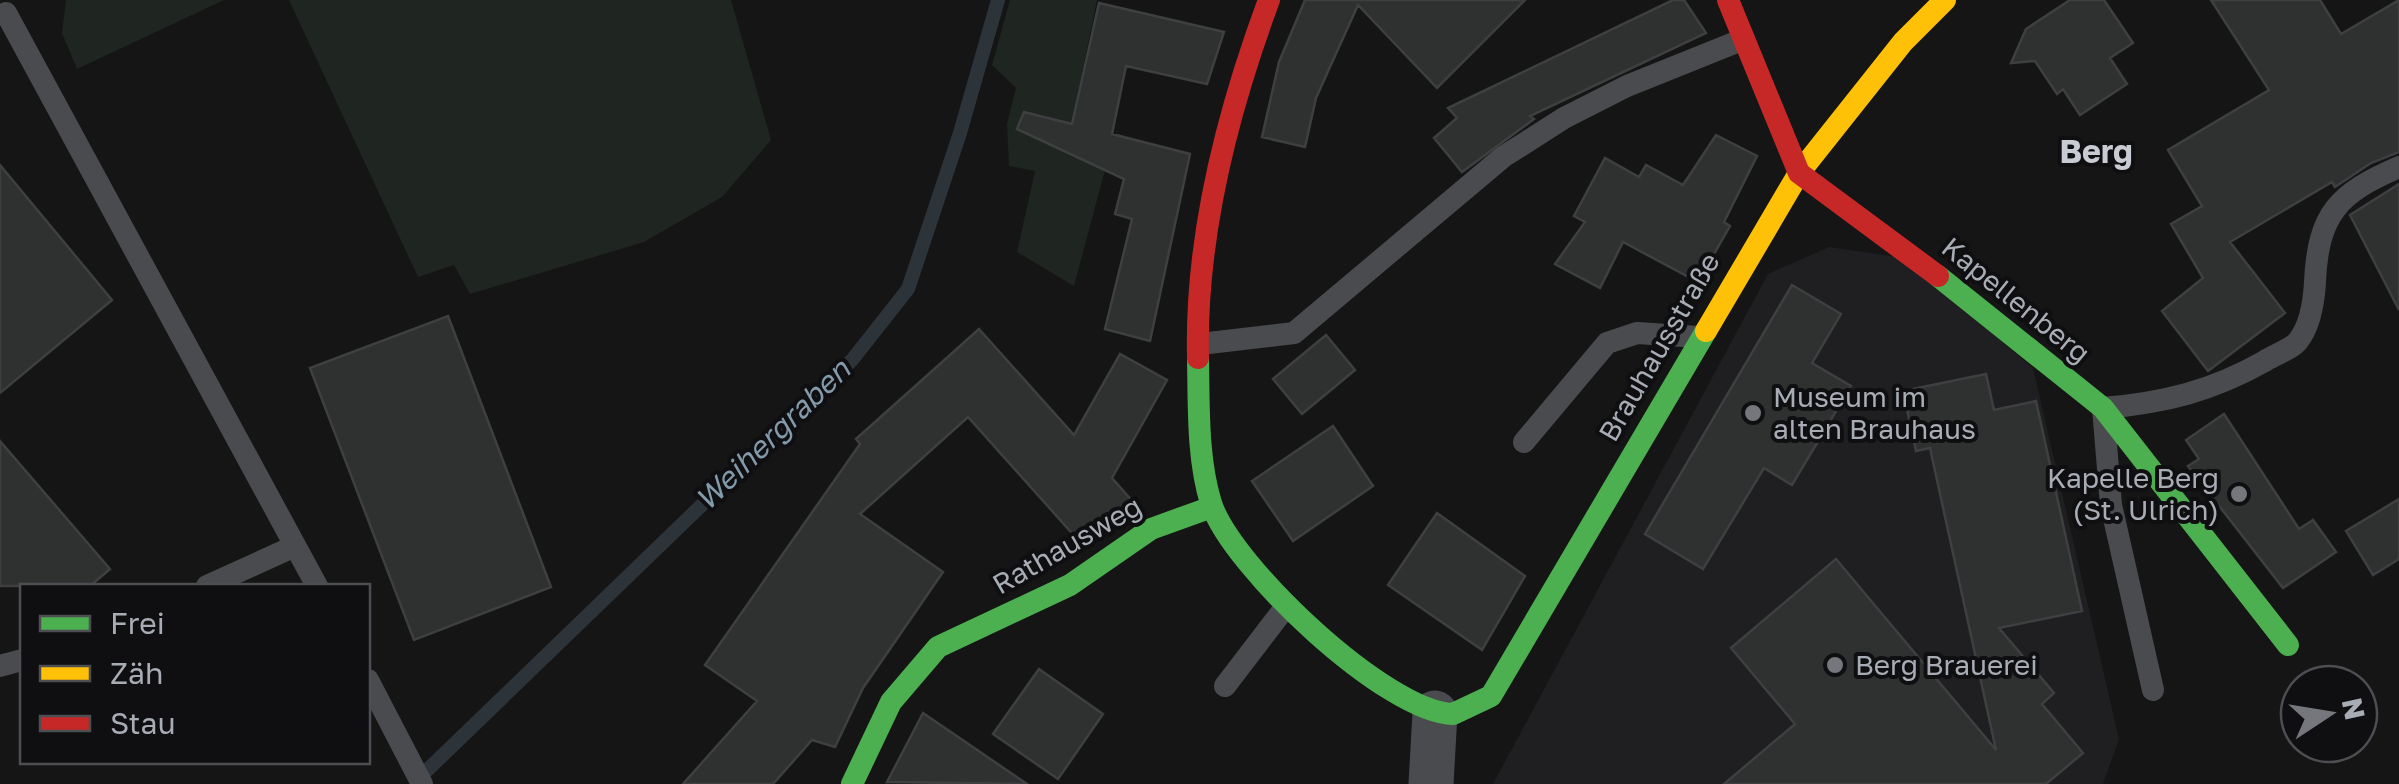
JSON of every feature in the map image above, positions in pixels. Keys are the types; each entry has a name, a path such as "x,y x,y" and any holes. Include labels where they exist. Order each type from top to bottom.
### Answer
{"street":[{"path":"1269,0 1226,138 1205,261 1199,427 1212,507 1266,589 1388,685 1435,713 1431,784"},
{"path":"1728,0 1799,173"},
{"name":"Brauhausstraße","path":"1435,713 1461,715 1492,696 1799,173 1902,42 1945,0"},
{"name":"Kapellenberg","path":"1799,173 1905,250 2104,408 2288,645"},
{"name":"Rathausweg","path":"852,784 890,702 938,647 1070,585 1151,529 1212,507"}],"lane":[{"path":"6,13 316,584"},
{"path":"1200,344 1294,334 1503,157 1564,118 1627,86 1744,39"},
{"path":"2153,690 2110,505 2104,408 2156,404 2204,392 2298,342 2314,302 2316,258 2332,210 2353,187 2399,167"},
{"path":"1524,442 1607,343 1638,334 1699,338"},
{"path":"211,584 295,546"},
{"path":"1226,686 1287,605"},
{"path":"370,684 422,784"}],"shaded area":[{"path":"66,0 224,0 77,69 62,33"},
{"path":"289,0 731,0 771,140 722,197 644,242 470,294 454,265 418,277"},
{"path":"1010,0 1097,0 1066,151 1105,170 1074,286 1017,252 1035,171 1009,166 1007,124 1016,88 992,65"},
{"path":"1829,247 1904,258 2033,368 2119,739 2103,784 1493,784 1768,274"}],"building":[{"path":"1305,0 1525,0 1437,88 1358,5 1316,98 1305,147 1262,137 1279,62"},
{"path":"1673,0 1684,0 1706,33 1530,116 1534,119 1462,172 1434,138 1457,118 1448,108"},
{"path":"2070,0 2104,0 2133,43 2110,58 2127,84 2080,115 2063,89 2057,94 2035,61 2011,63 2026,29"},
{"path":"2211,0 2320,0 2341,34 2399,0 2399,152 2371,163 2335,187 2332,182 2230,242 2285,313 2208,371 2162,311 2203,278 2171,224 2202,206 2168,150 2269,90"},
{"path":"1099,3 1224,32 1207,84 1126,66 1112,134 1190,154 1150,341 1105,329 1132,219 1115,214 1124,179 1017,129 1024,112 1072,124"},
{"path":"1716,135 1757,156 1724,222 1730,226 1698,282 1623,242 1600,288 1555,264 1585,222 1574,216 1605,158 1639,177 1646,165 1683,185"},
{"path":"0,165 112,300 0,393"},
{"path":"2399,184 2399,310 2350,215"},
{"path":"1792,285 1841,314 1812,363 1851,386 1792,485 1764,468 1703,569 1645,534"},
{"path":"448,316 551,587 414,640 310,368"},
{"path":"979,329 1074,435 1120,354 1167,380 1112,478 1134,503 1079,541 968,417 860,514 943,572 863,688 835,747 812,740 773,784 683,784 757,701 705,665 860,444 856,439"},
{"path":"1326,335 1355,370 1302,414 1273,379"},
{"path":"1986,374 1994,410 2036,401 2082,611 1999,628 2054,693 2042,704 2083,753 2046,784 1724,784 1795,724 1731,648 1836,559 1996,750 1930,448 1916,451 1903,391"},
{"name":"Kapelle Berg (St. Ulrich)","path":"2224,414 2299,529 2313,520 2336,552 2283,588 2188,466 2199,459 2186,440"},
{"path":"1333,426 1373,486 1293,541 1252,481"},
{"path":"0,441 110,569 92,584 0,586"},
{"path":"2399,499 2399,559 2373,575 2346,531"},
{"path":"1437,513 1525,576 1482,650 1388,585"},
{"path":"1039,669 1103,714 1058,779 993,734"},
{"path":"923,713 1027,784 887,782"}],"waterway":[{"name":"Weihergraben","path":"417,780 852,360 908,289 960,133 998,0"}],"traffic: fast":[{"path":"1938,276 2103,408 2288,645"},
{"path":"1198,358 1203,468 1211,503 1224,530 1279,597 1353,663 1424,707 1453,714 1491,696 1706,331"},
{"path":"852,784 891,702 938,647 1070,585 1151,529 1212,507"}],"traffic: slow":[{"path":"1706,331 1799,173 1903,42 1945,0"}],"traffic: jam":[{"path":"1198,358 1198,312 1208,221 1227,131 1269,0"},
{"path":"1728,0 1799,173 1938,276"}],"place":[{"name":"Museum im alten Brauhaus","path":"1753,413"},
{"name":"Kapelle Berg (St. Ulrich)","path":"2239,494"},
{"name":"Berg Brauerei","path":"1835,665"}],"district":[{"name":"Berg","path":"2096,152"}]}
